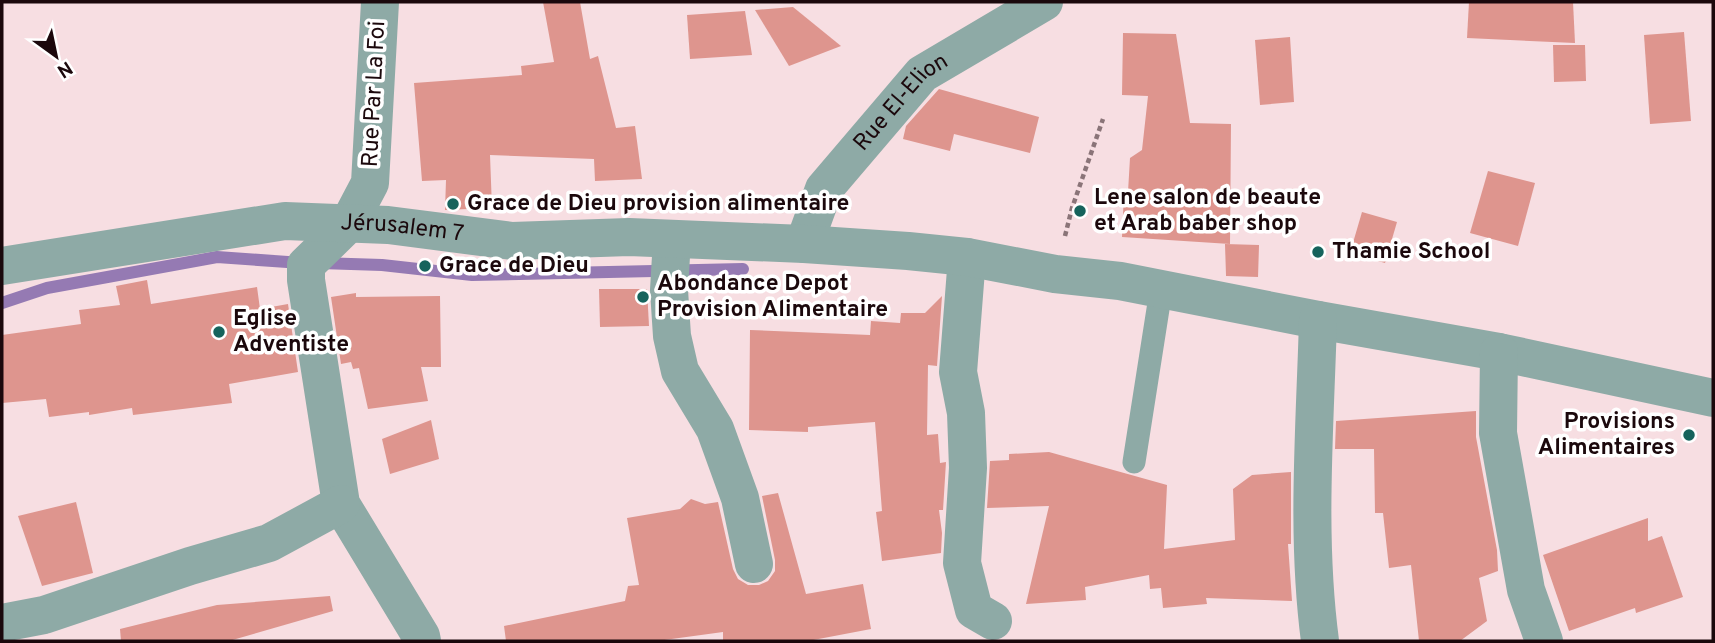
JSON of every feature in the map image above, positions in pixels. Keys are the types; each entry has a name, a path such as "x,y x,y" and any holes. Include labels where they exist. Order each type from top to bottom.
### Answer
{"street":[{"name":"Rue Par La Foi","path":"380,2 370,183 349,223 306,265 306,280 341,504 422,641"},
{"name":"Rue El-Elion","path":"804,244 824,189 922,74 1044,2"},
{"name":"Jérusalem 7","path":"2,266 285,221 388,225 512,241 629,237 804,244 967,257 1055,274 1120,281 1499,352 1713,398"},
{"path":"672,239 669,290 672,336 680,371 715,429 740,499 754,564"},
{"path":"967,257 958,372 966,413 968,468 962,563 974,610 993,621"},
{"path":"1318,320 1311,549 1320,641"},
{"path":"1499,352 1498,433 1526,590 1544,641"},
{"path":"2,623 44,615 190,566 269,543 341,504"}],"lane":[{"path":"1134,462 1161,290"}],"path":[{"path":"1055,274 1072,208 1103,119"}],"building":[{"path":"543,2 580,2 590,59 598,56 616,128 635,126 642,179 595,181 594,159 490,155 492,208 445,210 446,180 422,181 414,83 522,75 521,66 554,62"},
{"path":"1469,2 1573,2 1575,43 1467,38"},
{"path":"793,7 841,46 789,66 755,10"},
{"path":"745,11 752,55 690,59 687,15"},
{"path":"1684,32 1691,121 1650,124 1644,35"},
{"path":"1123,33 1176,34 1190,123 1231,124 1230,244 1122,237 1124,192 1128,192 1130,158 1142,150 1148,96 1122,95"},
{"path":"1290,37 1294,102 1260,105 1255,40"},
{"path":"1553,45 1585,45 1586,81 1554,82"},
{"path":"939,89 1039,117 1030,153 954,134 950,151 903,139 906,126"},
{"path":"1488,171 1535,183 1518,246 1470,233"},
{"path":"1362,212 1397,222 1385,263 1350,253"},
{"path":"1225,244 1259,245 1258,277 1226,276"},
{"path":"147,280 151,304 257,287 260,309 288,304 298,372 229,384 232,403 133,415 132,408 89,415 89,412 49,417 46,399 2,403 2,335 81,324 79,310 120,305 116,286"},
{"path":"599,289 647,289 649,326 600,327"},
{"path":"356,293 356,297 440,296 441,367 421,367 428,401 368,409 359,368 353,369 351,362 341,364 331,297"},
{"path":"942,296 937,366 928,365 927,435 938,434 940,463 946,462 943,510 939,510 941,553 882,561 876,512 882,511 875,422 808,427 808,432 749,430 750,330 870,335 871,321 900,323 901,313 925,313"},
{"path":"1476,411 1476,437 1497,550 1498,571 1479,578 1487,621 1460,641 1419,641 1411,565 1389,568 1383,513 1375,513 1374,449 1335,449 1336,421"},
{"path":"431,420 439,459 390,474 382,439"},
{"path":"1049,452 1167,485 1164,549 1235,540 1233,489 1252,475 1291,472 1291,544 1288,544 1292,601 1206,598 1207,604 1163,608 1161,588 1150,589 1149,575 1085,587 1086,600 1026,604 1049,506 987,508 990,461 1009,460 1009,454"},
{"path":"778,493 806,594 863,584 871,629 808,641 723,641 723,632 657,641 506,641 504,626 625,601 628,586 639,585 627,518 680,509 691,499 705,504 718,502 733,569 738,579 748,585 759,585 768,581 775,571 775,560 762,496"},
{"path":"76,502 93,573 42,586 18,516"},
{"path":"1648,518 1648,541 1662,536 1683,597 1636,613 1635,608 1569,631 1543,555"},
{"path":"330,596 333,611 229,641 121,641 120,629 217,605"}],"waterway":[{"path":"2,303 47,288 217,257 302,263"},
{"path":"320,263 382,265 472,275 743,269"}],"place":[{"name":"Grace de Dieu provision alimentaire","path":"453,204"},
{"name":"Lene salon de beaute et Arab baber shop","path":"1080,211"},
{"name":"Thamie School","path":"1318,252"},
{"name":"Grace de Dieu","path":"425,266"},
{"name":"Abondance Depot Provision Alimentaire","path":"643,297"},
{"name":"Eglise Adventiste","path":"219,332"},
{"name":"Provisions Alimentaires","path":"1689,435"}]}
